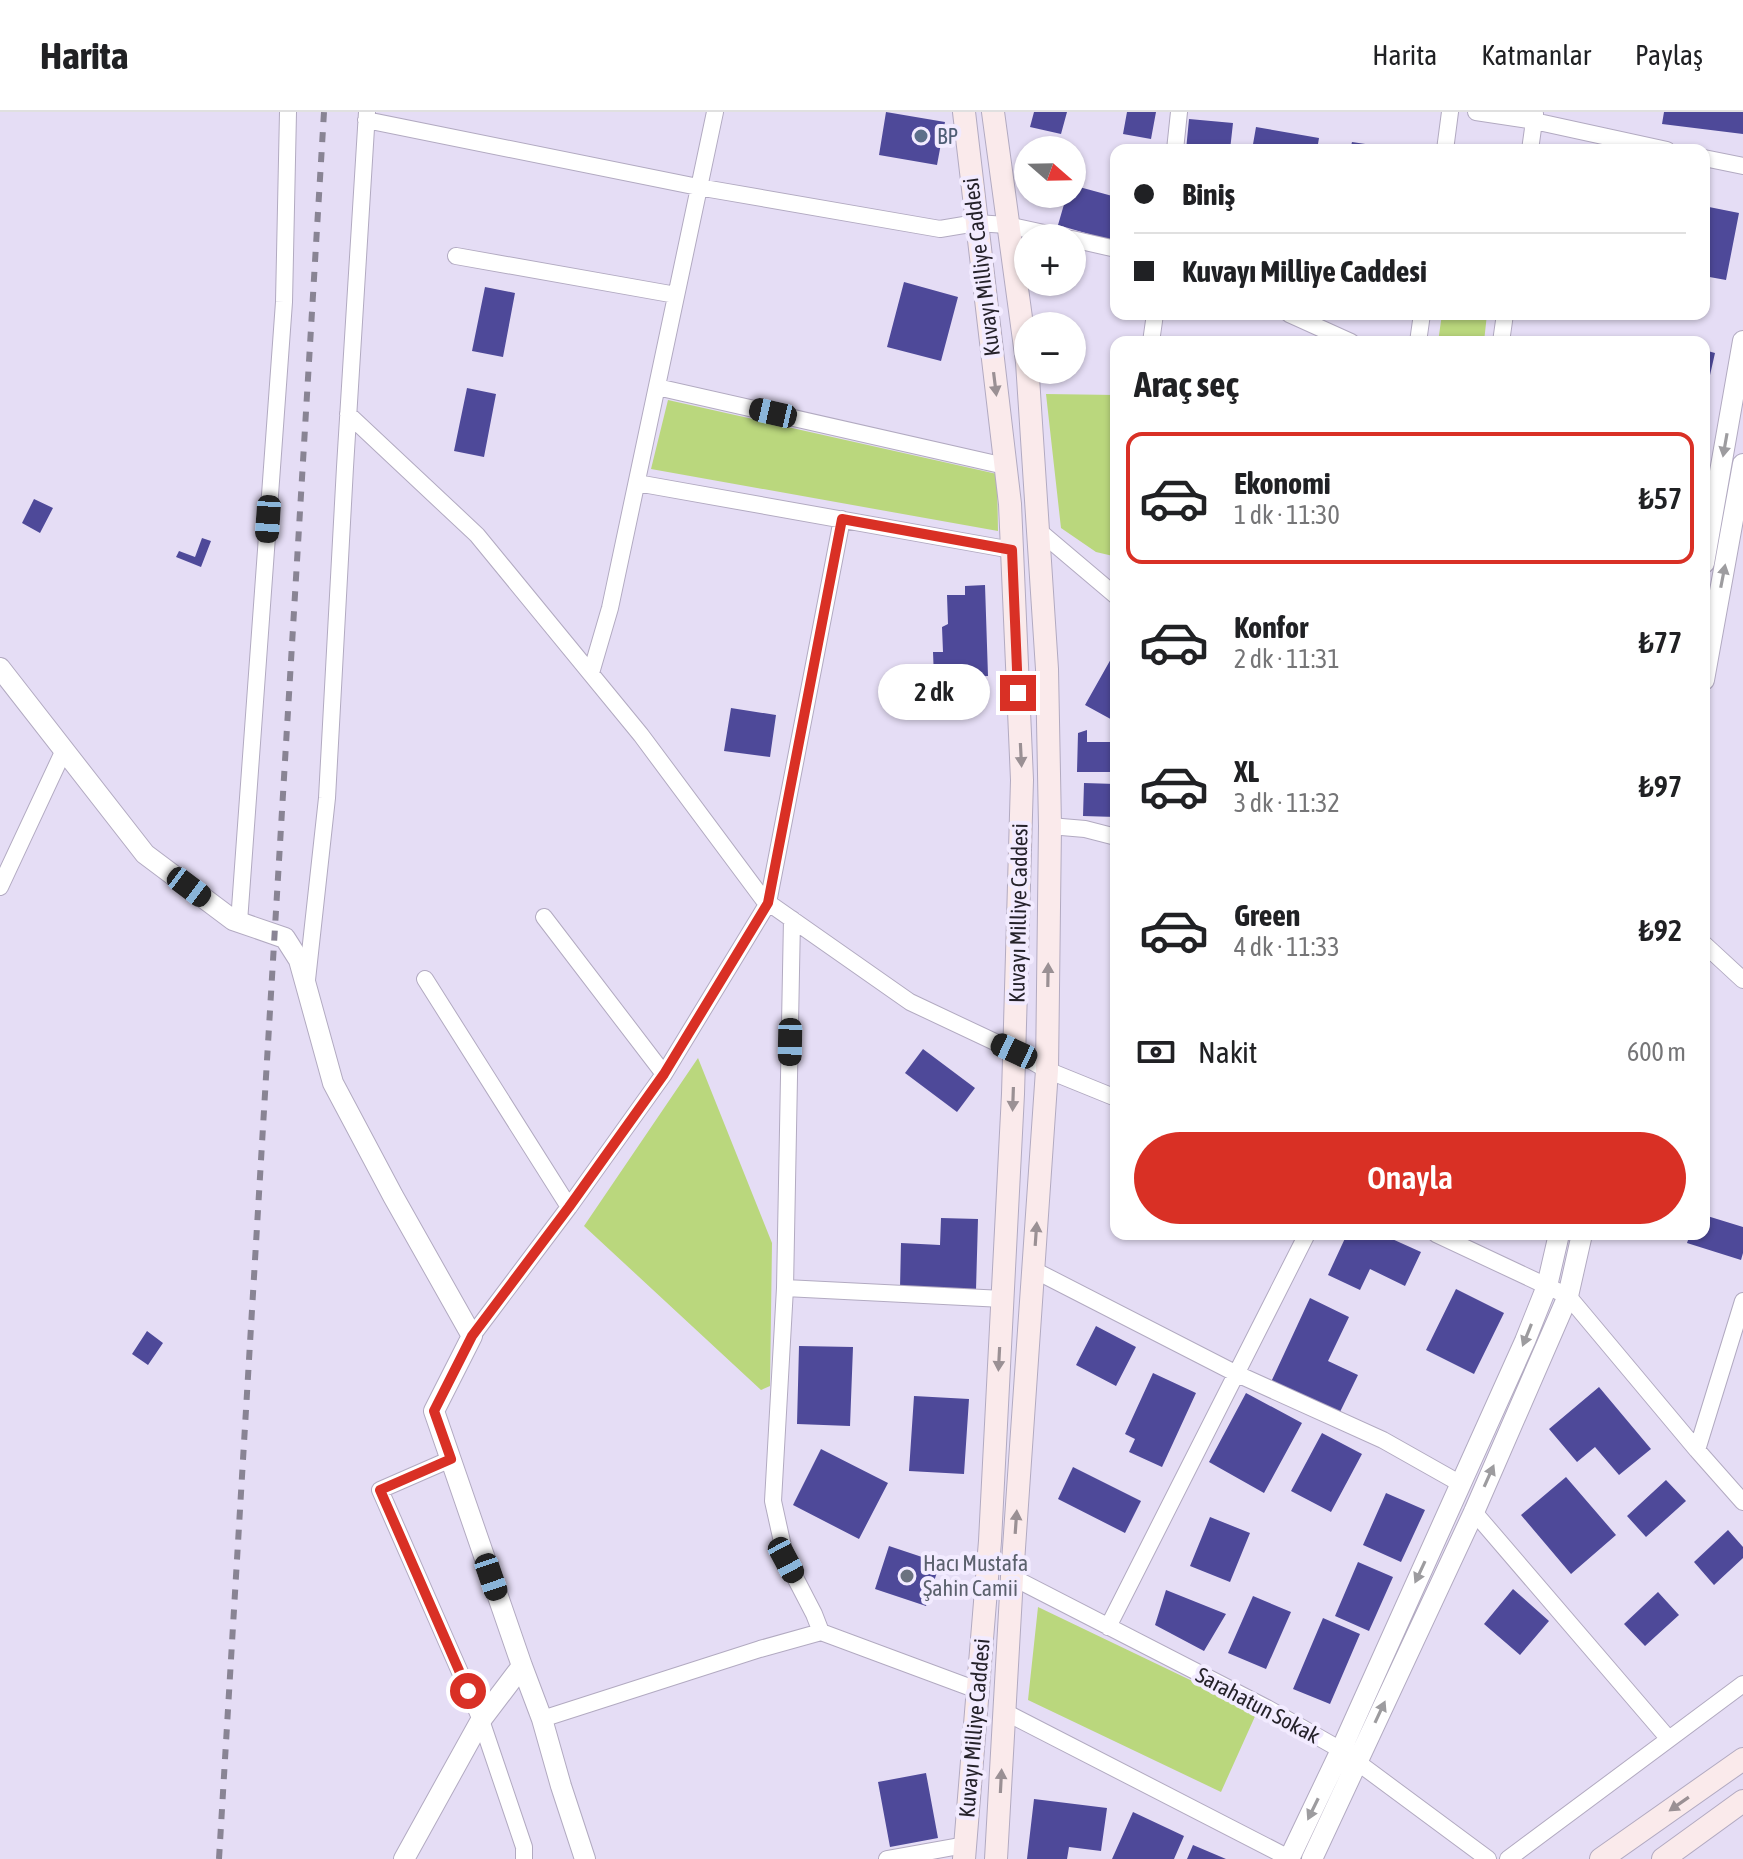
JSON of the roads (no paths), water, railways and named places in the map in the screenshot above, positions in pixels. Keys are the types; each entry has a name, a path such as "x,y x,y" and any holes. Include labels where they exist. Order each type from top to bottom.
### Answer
{"main road":[{"name":"Kuvayı Milliye Caddesi","path":"964,112 1010,504 1022,780 1014,1051 990,1541 964,1852"},
{"name":"Kuvayı Milliye Caddesi","path":"993,112 1027,362 1047,669 1050,826 1047,1070 996,1859"},
{"path":"1601,1859 1743,1759"},
{"path":"1663,1859 1743,1801"}],"street":[{"path":"239,922 284,302 288,112"},
{"path":"591,673 610,608 715,112"},
{"path":"1176,144 1179,112"},
{"path":"1446,144 1450,112"},
{"path":"1476,112 1535,117 1643,144"},
{"path":"307,984 327,798 366,116 698,187 940,229 976,223 1014,226"},
{"path":"1531,144 1535,117"},
{"path":"1710,159 1743,166"},
{"path":"1086,242 1110,248"},
{"path":"456,256 676,295"},
{"path":"1302,320 1338,336"},
{"path":"1710,505 1743,341"},
{"path":"657,387 1005,466"},
{"path":"348,414 477,535 641,735 763,899 910,1002 1047,1070 1110,1096"},
{"path":"1710,654 1738,530 1743,464"},
{"path":"637,483 1012,550"},
{"path":"1710,516 1738,530"},
{"path":"585,1859 542,1719 434,1411 472,1336 664,1074 768,903 842,519"},
{"path":"1038,530 1110,591"},
{"path":"0,668 145,854 233,920 285,938 299,960 307,984 333,1083 472,1336"},
{"path":"0,887 64,750"},
{"path":"1050,826 1085,829 1110,835"},
{"path":"544,917 664,1074"},
{"path":"792,919 785,1288 773,1501 786,1560 821,1632"},
{"path":"1710,950 1743,980"},
{"path":"425,979 569,1207"},
{"path":"1108,1627 1304,1240"},
{"path":"1449,1240 1568,1296 1743,1502"},
{"path":"1312,1859 1349,1756 1547,1286 1558,1240"},
{"path":"1005,1712 1289,1858 1349,1756 1474,1512 1568,1296 1581,1240"},
{"path":"1034,1270 1235,1373 1383,1440 1461,1484"},
{"path":"785,1288 1003,1299"},
{"path":"1697,1450 1743,1301"},
{"path":"451,1459 380,1490 481,1720 524,1847 524,1859"},
{"path":"1474,1512 1668,1738"},
{"name":"Sarahatun Sokak","path":"1012,1577 1267,1708 1349,1756 1488,1859"},
{"path":"542,1719 821,1632 977,1690"},
{"path":"404,1859 481,1720 522,1666"},
{"path":"1508,1859 1743,1684"},
{"path":"887,1859 964,1852"}],"railway":[{"path":"219,1859 324,112"}],"place":[{"name":"BP","path":"921,136"},
{"name":"Hacı Mustafa Şahin Camii","path":"907,1576"}]}
